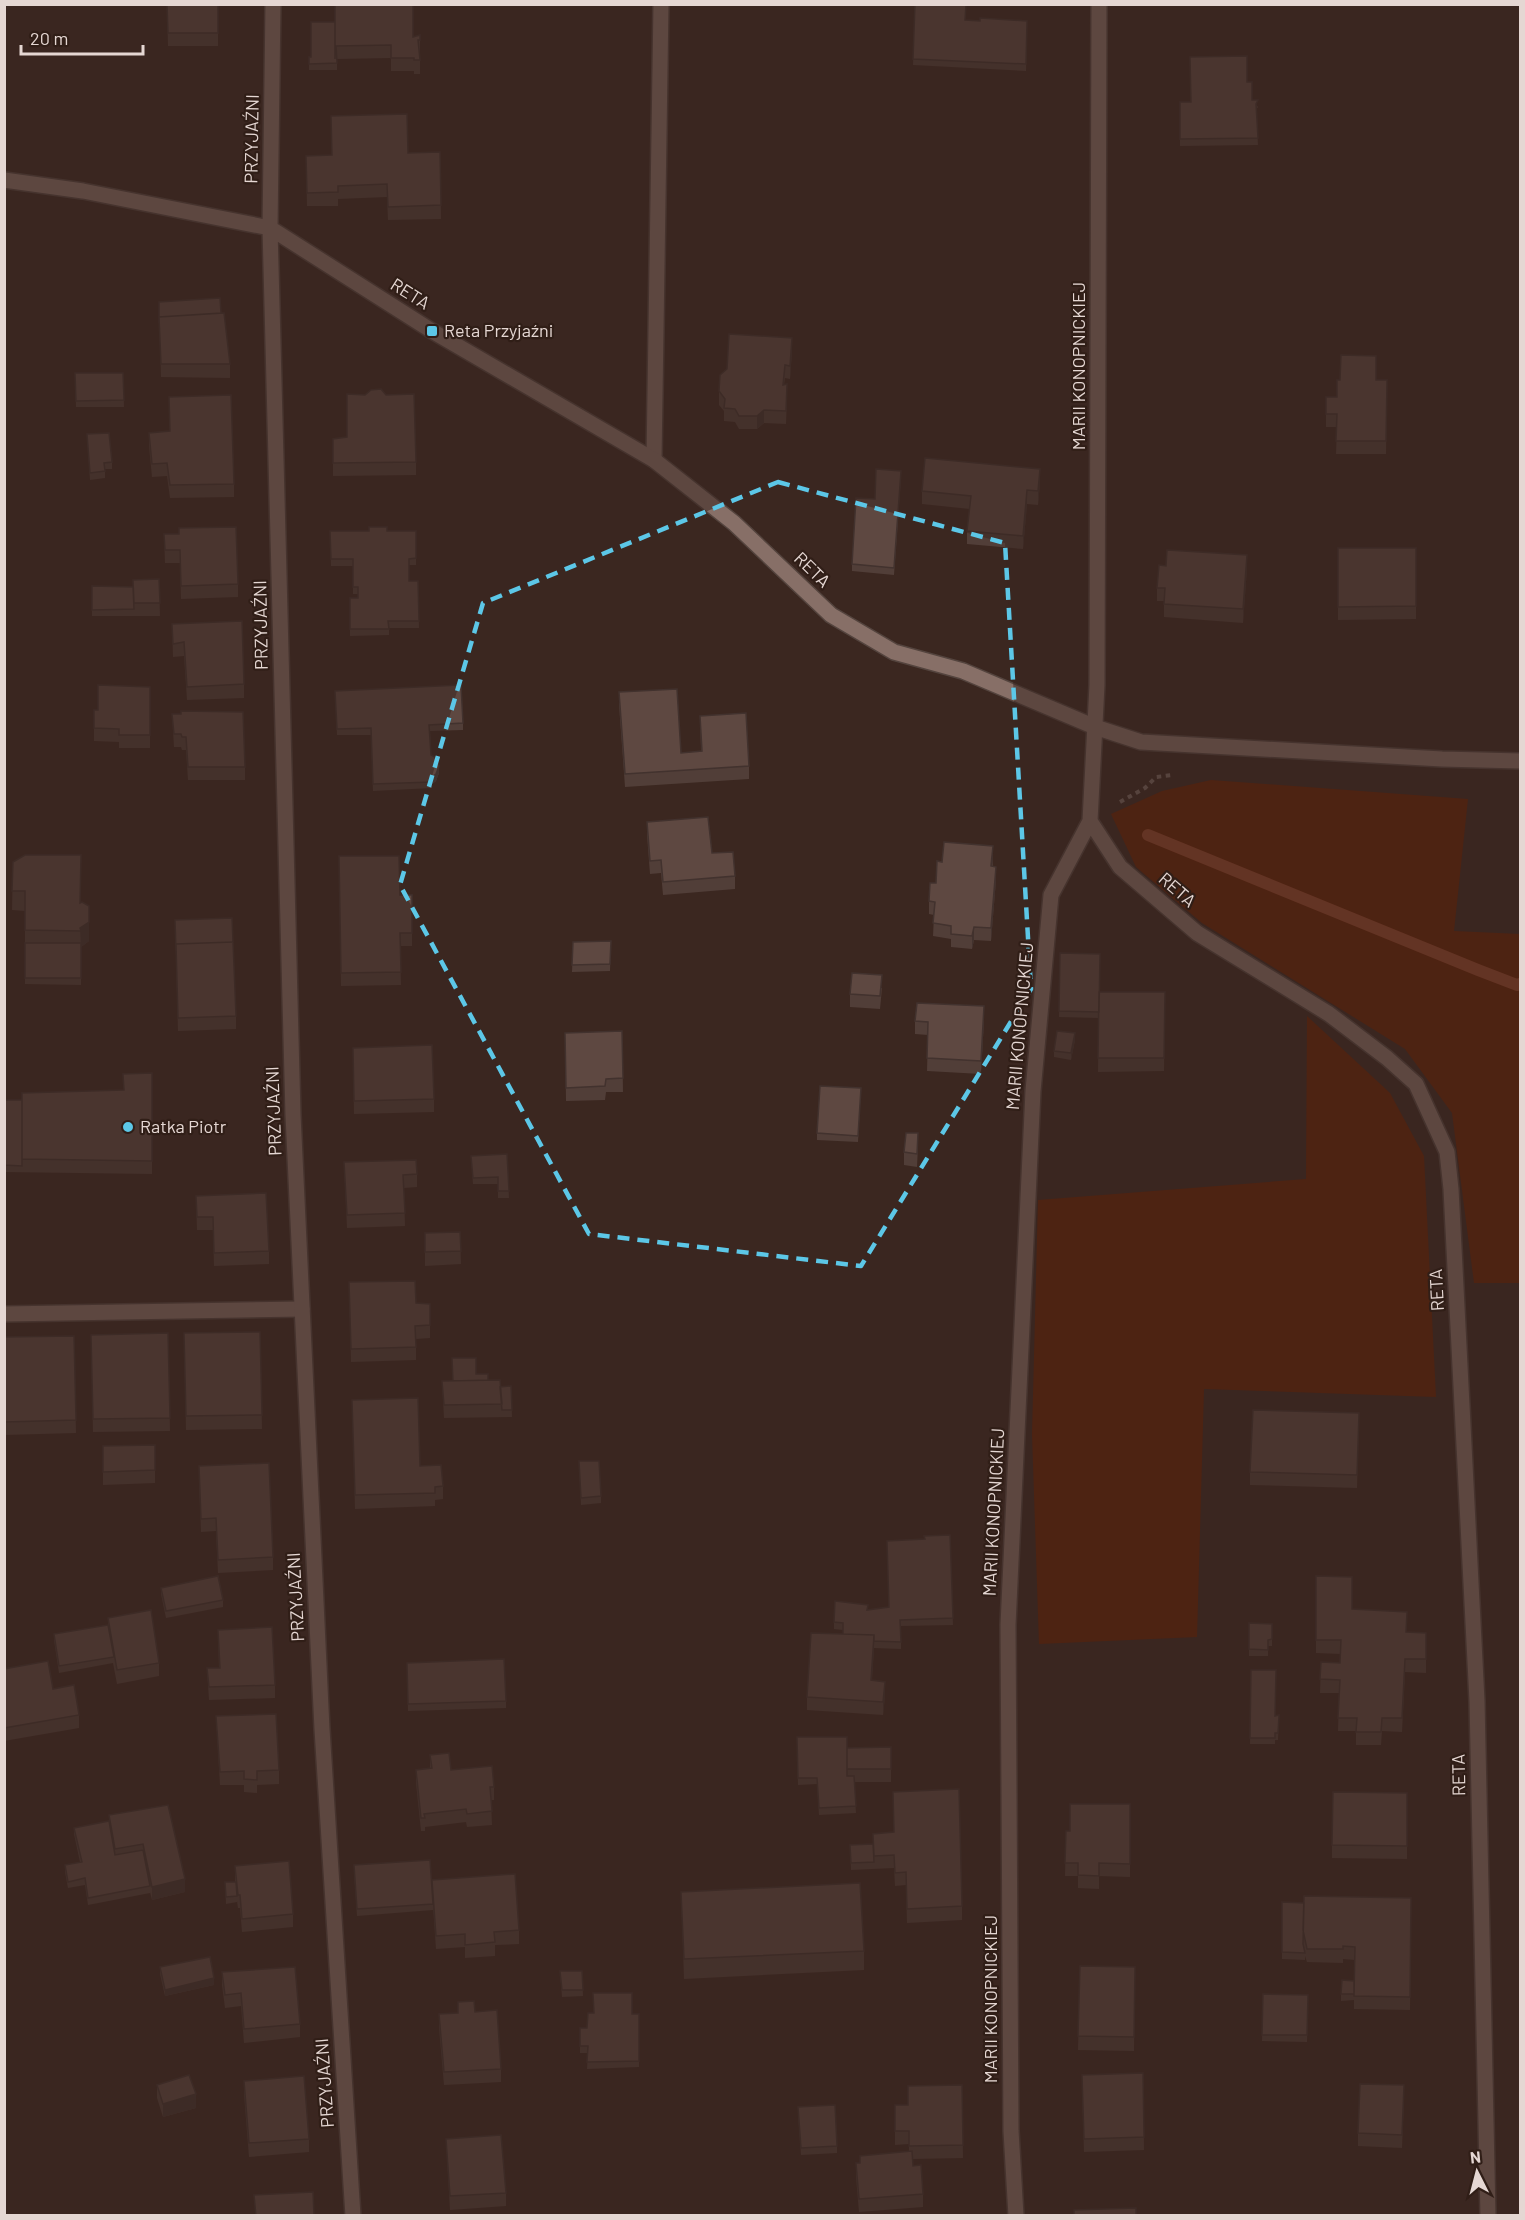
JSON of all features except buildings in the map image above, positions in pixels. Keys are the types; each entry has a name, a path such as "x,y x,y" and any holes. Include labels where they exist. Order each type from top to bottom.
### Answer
{"street":[{"name":"PRZYJAŹNI","path":"273,4 270,228 293,1115 322,1729 353,2216"},
{"path":"654,460 661,4"},
{"name":"MARII KONOPNICKIEJ","path":"1095,727 1098,626 1099,4"},
{"name":"RETA","path":"4,180 83,192 270,228 432,331 654,460 734,523 831,615 894,652 963,671 1095,727 1141,742 1442,759 1521,761"},
{"path":"1090,821 1095,727"},
{"name":"RETA","path":"1090,821 1120,867 1197,933 1329,1014 1387,1058 1416,1084 1447,1152 1451,1189 1477,1701 1488,2216"},
{"name":"MARII KONOPNICKIEJ","path":"1016,2216 1011,2119 1008,1625 1033,1091 1052,895 1090,821"},
{"path":"4,1314 302,1309"}],"highlighted area":[{"path":"778,482 1005,543 1031,989 861,1266 589,1234 400,885 483,603"}],"shaded area":[{"path":"1211,780 1468,799 1454,931 1520,934 1520,1283 1474,1283 1452,1113 1405,1049 1202,923 1136,867 1111,814 1162,791"},
{"path":"1307,1016 1390,1093 1424,1156 1436,1397 1204,1389 1197,1637 1039,1644 1032,1434 1038,1200 1306,1179"}],"waterway":[{"path":"1148,835 1478,970 1517,985 1520,984"}],"place":[{"name":"Reta Przyjaźni","path":"432,331"},
{"name":"Ratka Piotr","path":"128,1127"}]}
